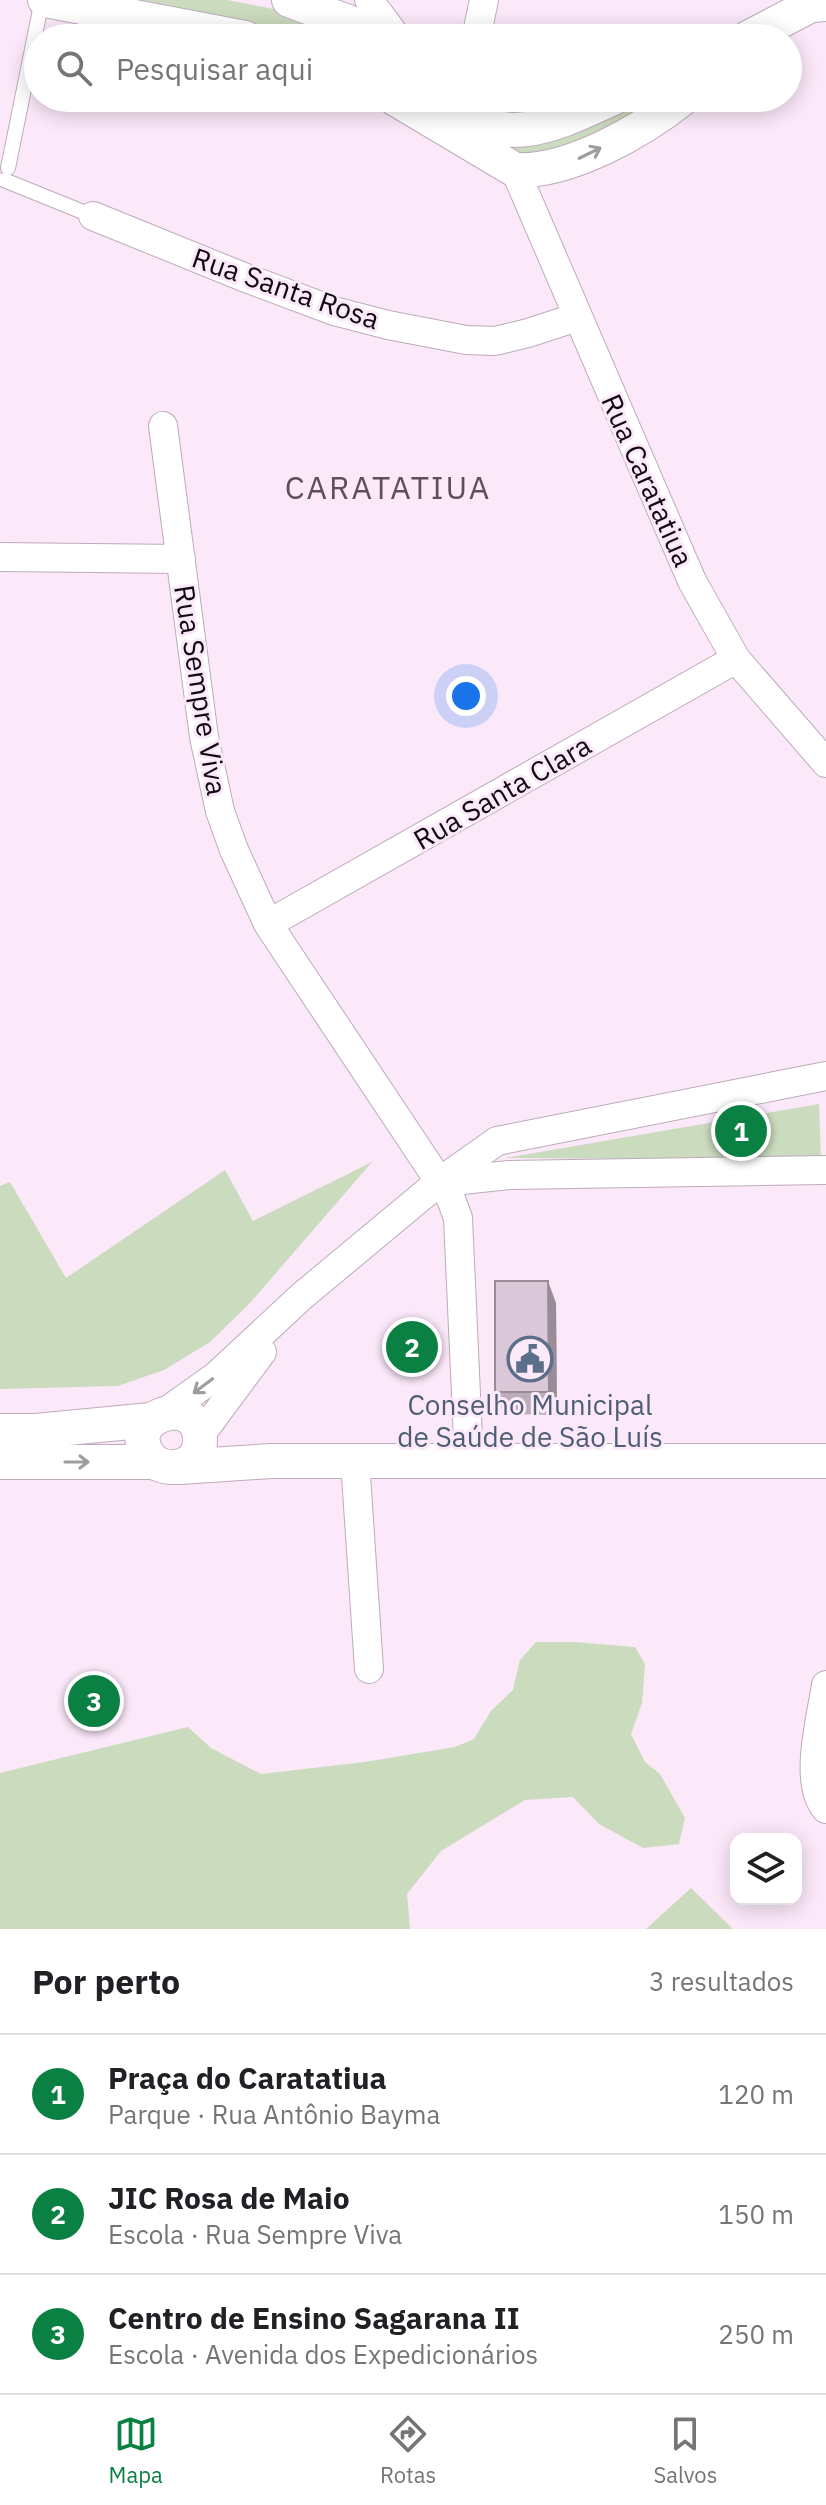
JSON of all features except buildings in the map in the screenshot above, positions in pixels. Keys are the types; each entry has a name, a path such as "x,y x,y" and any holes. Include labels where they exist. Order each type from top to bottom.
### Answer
{"street":[{"path":"44,0 171,24"},
{"path":"289,0 355,24"},
{"path":"369,0 385,24"},
{"path":"479,24 484,0"},
{"path":"776,24 817,3"},
{"path":"442,112 506,129 535,129 581,112"},
{"path":"470,120 515,170 545,169 579,158 662,112"},
{"name":"Rua Caratatiua","path":"515,170 692,581 736,659 826,763"},
{"name":"Rua Santa Rosa","path":"93,216 334,311 388,325 466,340 495,341 577,317"},
{"name":"Rua Sempre Viva","path":"163,426 204,737 220,811 234,850 268,924 451,1199 458,1218 469,1461"},
{"path":"0,557 181,559"},
{"name":"Rua Santa Clara","path":"268,924 736,659"},
{"path":"302,1296 199,1438 194,1457 188,1463 167,1465 147,1455 143,1437 158,1416 216,1376 302,1296 439,1182 497,1141 826,1076"},
{"path":"439,1182 509,1175 826,1170"},
{"path":"0,1431 36,1431 177,1412 193,1422 199,1438 215,1451 271,1461"},
{"path":"0,1462 167,1465 271,1461 826,1461"},
{"path":"355,1461 369,1669"},
{"path":"824,1807 815,1779 826,1685"}],"lane":[{"name":"Rua Santa Rosa","path":"39,24 44,0"},
{"name":"Rua Santa Rosa","path":"24,92 6,174 93,216"}],"green space":[{"path":"118,0 227,0 279,10 320,24 235,24"},
{"path":"605,112 641,112 531,162 505,147 582,124"},
{"path":"819,1104 821,1160 505,1158"},
{"path":"372,1162 250,1303 210,1342 164,1370 118,1386 0,1389 0,1186 10,1182 66,1278 225,1170 253,1221"},
{"path":"536,1642 635,1647 645,1664 642,1703 631,1734 645,1762 660,1774 685,1818 679,1844 643,1848 599,1824 573,1797 525,1800 441,1851 407,1894 410,1929 0,1929 0,1773 188,1727 211,1748 261,1774 365,1762 455,1747 474,1739 491,1711 513,1690 520,1660"},
{"path":"691,1888 733,1929 646,1929"}],"place":[{"name":"Praça do Caratatiua","path":"741,1131"},
{"name":"JIC Rosa de Maio","path":"412,1347"},
{"name":"Conselho Municipal de Saúde de São Luís","path":"530,1359"},
{"name":"Centro de Ensino Sagarana II","path":"94,1701"}],"district":[{"name":"CARATATIUA","path":"388,487"}]}
